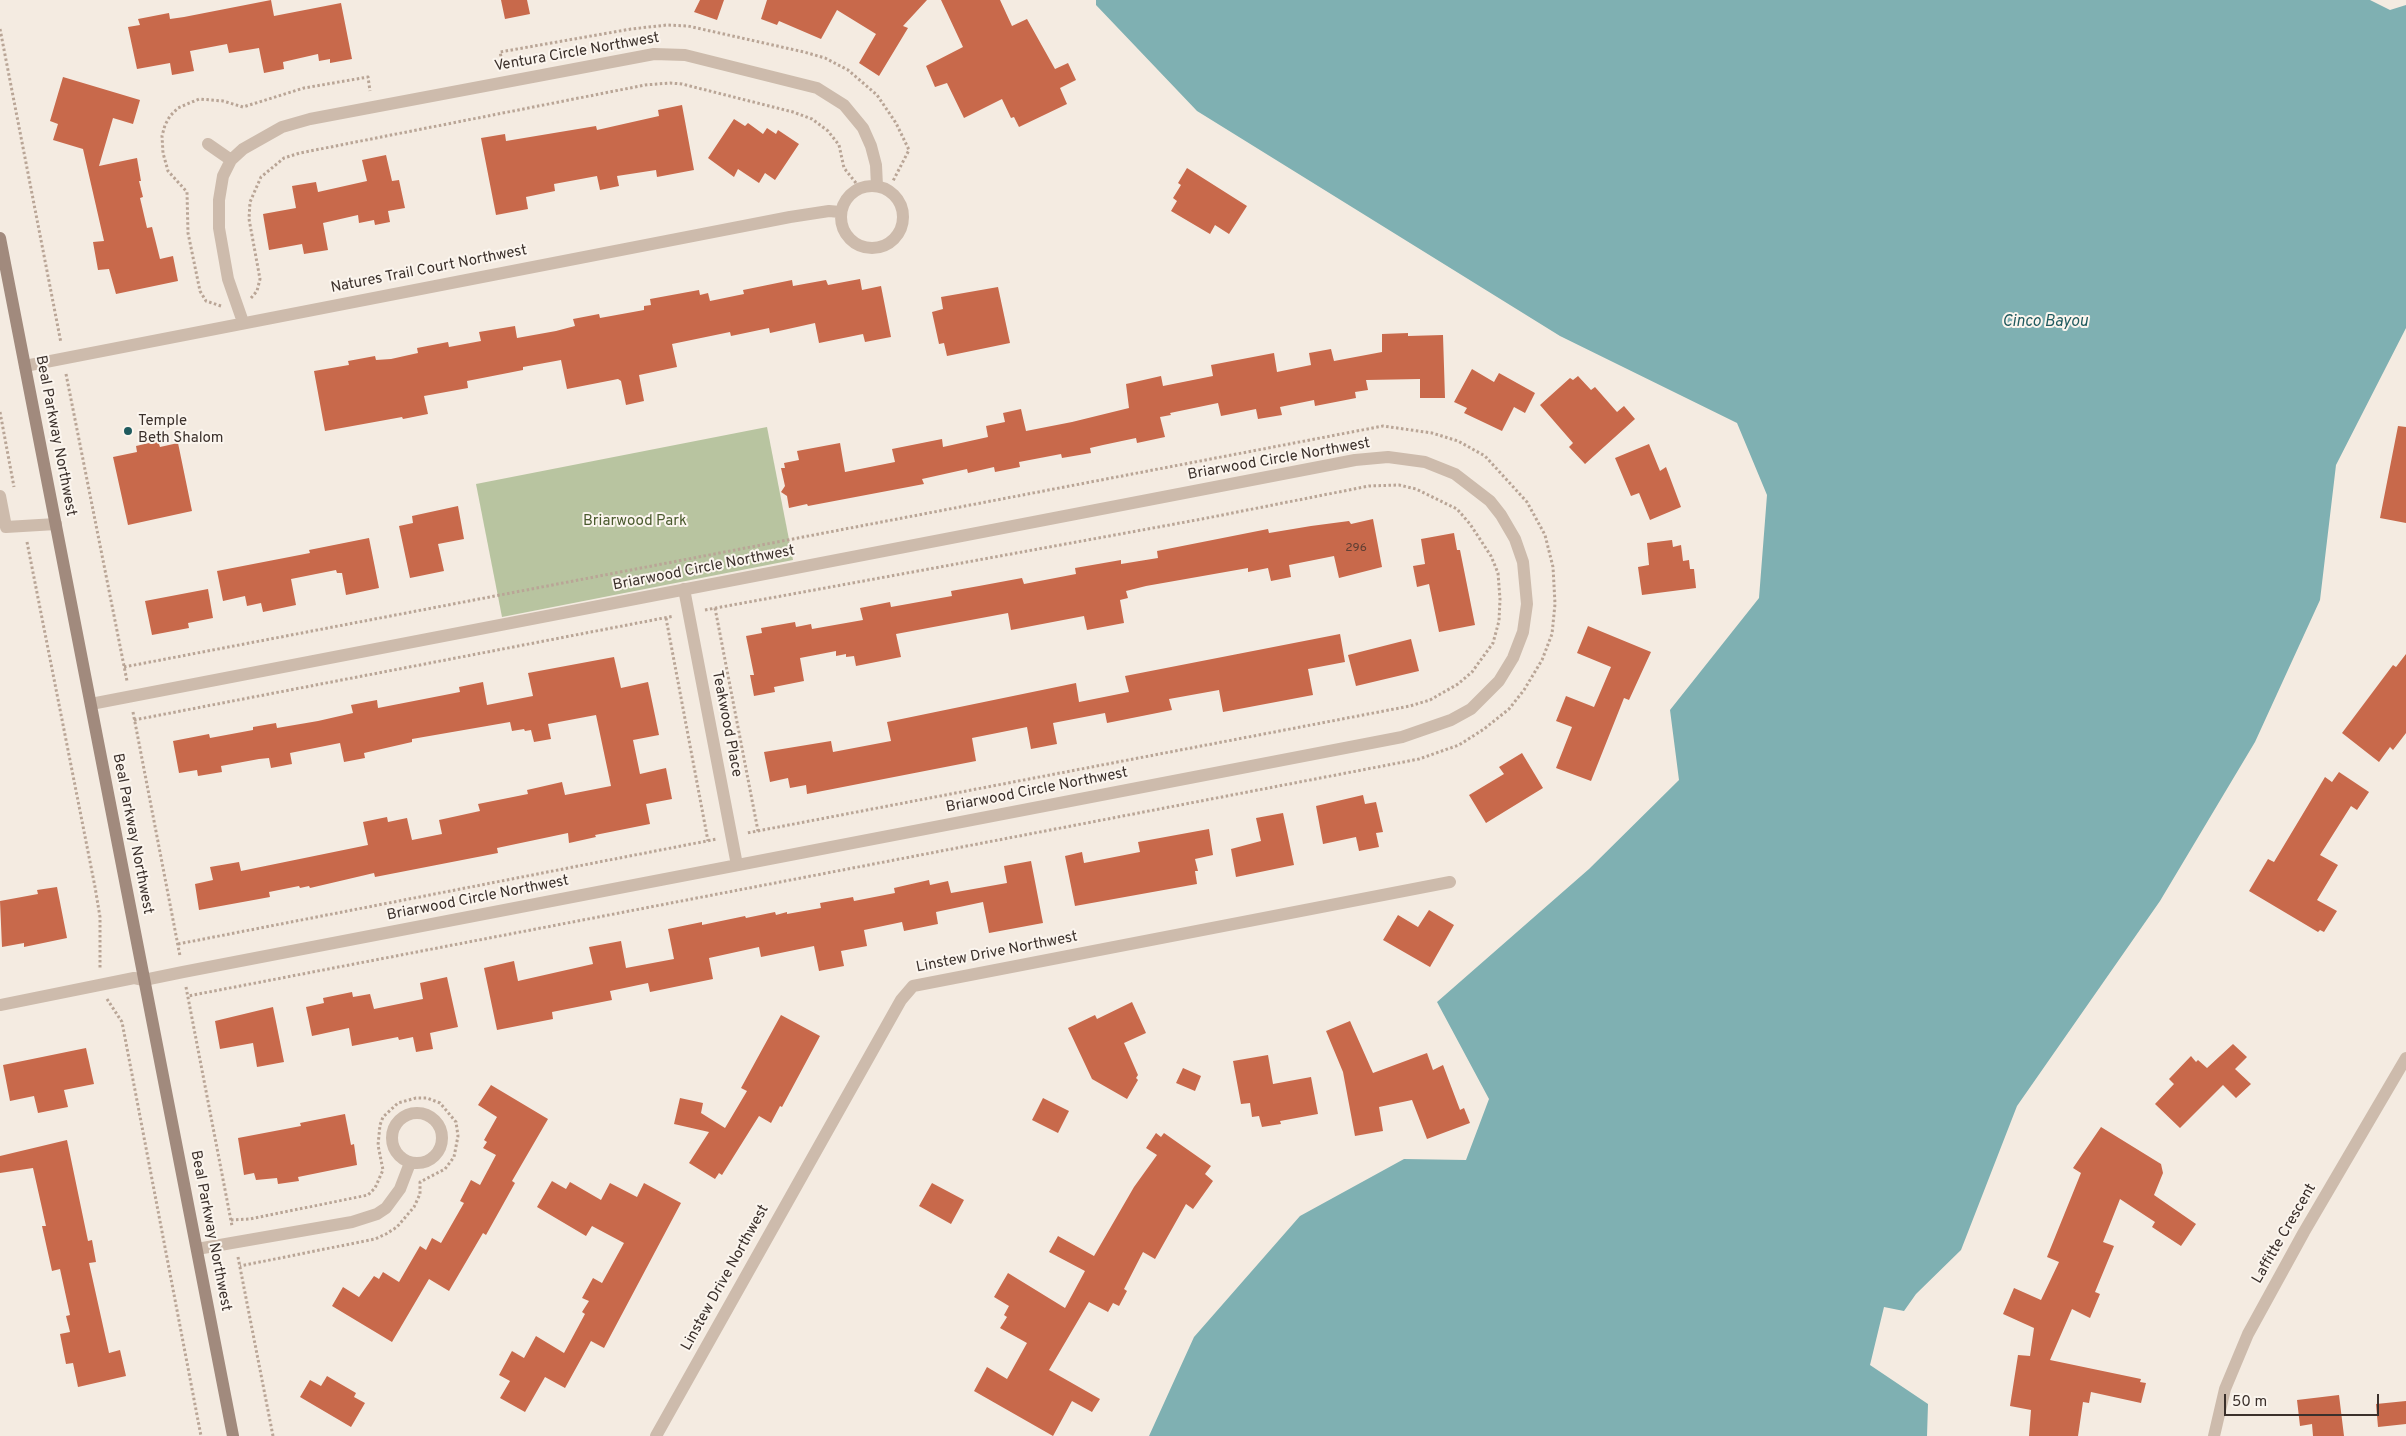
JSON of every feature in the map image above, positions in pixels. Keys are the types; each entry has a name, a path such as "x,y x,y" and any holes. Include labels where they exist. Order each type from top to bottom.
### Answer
{"main road":[{"name":"Beal Parkway Northwest","path":"0,238 233,1436"}],"street":[{"name":"Ventura Circle Northwest","path":"243,322 228,279 219,228 219,200 223,176 232,160 243,149 282,127 374,107 654,54 685,55 816,88 844,105 863,128 871,146 876,164 877,186"},
{"path":"208,144 232,160"},
{"path":"877,186 888,190 898,199 902,210 903,223 898,234 890,243 879,248 866,249 855,244 846,236 841,224 840,212 845,200 853,191 860,188 877,186"},
{"name":"Natures Trail Court Northwest","path":"25,366 243,322 790,217 829,211 840,212"},
{"name":"Briarwood Circle Northwest","path":"0,1005 134,978 144,980 1402,737 1424,731 1471,709 1499,681 1513,658 1523,632 1527,604 1523,562 1515,540 1501,515 1475,488 1455,474 1425,462 1388,457 1356,460 91,704"},
{"path":"0,496 6,528 56,524"},
{"name":"Teakwood Place","path":"684,589 737,866"},
{"name":"Linstew Drive Northwest","path":"656,1436 901,1000 913,986 1450,882"},
{"name":"Laffitte Crescent","path":"2214,1436 2225,1388 2248,1334 2406,1058"},
{"path":"423,1113 434,1119 441,1129 441,1147 429,1161 410,1163 400,1157 394,1147 393,1129 405,1116 423,1113"},
{"path":"197,1249 352,1222 377,1214 386,1208 400,1189 410,1163"}],"path":[{"path":"0,29 273,1436"},
{"path":"374,107 368,77 304,88 243,107 223,101 199,99 178,108 170,116 165,124 162,136 163,153 168,172 187,192 188,233 200,291 206,301 212,305 221,306 236,304 252,298 257,291 260,279 249,219 250,202 261,177 284,158 308,151 645,85 682,84 793,112 812,119 828,132 838,145 844,168 860,188"},
{"path":"0,412 16,497"},
{"path":"124,667 1383,426 1432,433 1458,441 1485,456 1527,502 1545,535 1553,567 1555,604 1552,634 1542,660 1524,690 1509,710 1484,729 1459,745 1419,759 188,996"},
{"path":"134,720 715,608 1202,519 1369,486 1398,485 1416,489 1457,509 1488,550 1498,573 1499,620 1493,643 1472,672 1458,684 1430,700 1410,706 178,944"},
{"path":"23,526 95,887 100,917 99,964 103,985 107,999 122,1022 201,1436"},
{"path":"715,608 758,831"},
{"path":"666,618 708,841"},
{"path":"231,1220 250,1219 368,1195 375,1188 383,1170 378,1145 380,1126 383,1117 398,1103 416,1098 427,1098 440,1103 456,1122 458,1136 454,1157 445,1169 420,1182 420,1194 414,1207 398,1227 375,1239 240,1266"}],"green space":[{"name":"Briarwood Park","path":"767,427 793,560 502,617 476,484"}],"water":[{"name":"Cinco Bayou","path":"1096,0 2370,0 2390,10 2406,5 2406,328 2336,465 2320,600 2255,742 2160,901 2017,1106 1961,1250 1916,1294 1904,1311 1884,1307 1870,1365 1928,1404 1927,1436 1149,1436 1194,1337 1300,1216 1404,1159 1466,1160 1489,1099 1437,1002 1589,869 1679,780 1670,710 1759,598 1767,495 1737,423 1560,336 1197,111 1096,5"}],"building":[{"path":"271,0 274,16 341,3 352,59 330,63 330,59 319,61 318,54 283,62 284,69 264,73 259,48 229,53 227,44 190,51 194,71 172,75 170,63 137,69 128,27 140,25 138,19 169,13 170,19 184,17"},
{"path":"501,0 527,0 530,14 505,19"},
{"path":"700,0 724,0 717,20 694,12"},
{"path":"767,0 927,0 903,26 908,28 879,76 859,63 876,34 837,10 821,39 779,21 777,25 761,19"},
{"path":"941,0 1000,0 1012,26 1027,19 1055,69 1068,63 1076,80 1060,88 1067,104 1019,127 1014,117 1011,118 1002,99 964,118 947,83 935,87 926,66 963,47"},
{"path":"63,77 140,100 133,124 113,118 99,166 137,158 141,181 139,181 143,197 140,198 147,228 152,227 160,259 173,256 178,281 116,294 109,269 98,270 93,242 104,241 83,149 53,140 58,124 50,121"},
{"path":"682,105 694,170 657,177 656,170 617,176 619,186 600,190 597,176 554,184 555,191 526,197 528,209 496,215 481,138 505,134 506,141 596,126 597,130 659,116 658,110"},
{"path":"734,119 745,126 748,123 763,134 767,128 776,134 778,130 799,144 775,180 765,173 759,183 738,169 734,177 708,158"},
{"path":"386,155 392,181 399,180 405,208 388,211 390,222 375,225 374,220 359,223 358,215 323,223 328,250 304,254 302,244 269,250 263,214 296,208 292,186 316,182 318,192 367,181 362,160"},
{"path":"1187,168 1247,206 1229,234 1215,225 1210,234 1171,211 1177,201 1173,198 1181,185 1178,183"},
{"path":"860,279 862,290 881,286 891,337 865,342 863,334 819,343 815,323 770,333 769,328 731,336 730,332 672,344 677,367 639,375 644,401 626,405 621,381 618,379 567,389 561,360 467,381 468,388 424,396 428,414 325,431 314,371 349,365 348,361 375,356 376,360 391,359 418,353 417,348 448,342 449,347 481,341 479,332 515,326 517,338 556,331 575,326 573,319 599,314 600,318 644,310 644,306 651,305 650,299 699,290 700,295 708,293 710,301 744,294 743,290 792,280 793,286 826,280 828,285"},
{"path":"998,287 1010,343 947,356 944,343 939,344 932,312 943,309 941,297"},
{"path":"1408,333 1408,336 1443,335 1445,398 1420,398 1420,379 1366,380 1368,390 1355,392 1356,398 1315,406 1314,400 1280,407 1282,415 1258,419 1256,409 1221,416 1218,403 1170,413 1171,415 1160,417 1165,437 1137,443 1136,438 1090,448 1091,453 1062,458 1061,454 1019,462 1020,467 995,472 994,467 968,473 967,469 922,479 924,484 789,508 787,496 781,492 785,486 781,468 785,468 784,463 799,460 797,451 840,443 845,472 895,462 892,449 942,439 943,447 988,437 986,426 1005,422 1003,413 1021,409 1026,431 1072,422 1129,408 1126,384 1161,376 1163,386 1213,376 1211,365 1274,353 1277,372 1311,365 1309,353 1331,349 1334,361 1382,352 1382,334"},
{"path":"1472,369 1494,382 1499,373 1535,393 1525,413 1514,407 1502,431 1464,413 1467,408 1454,402"},
{"path":"1578,376 1591,390 1595,387 1617,412 1624,406 1635,419 1585,464 1569,447 1573,443 1540,405 1570,378 1573,380"},
{"path":"2398,426 2406,427 2406,523 2380,518"},
{"path":"158,441 160,447 178,443 192,511 128,525 113,457 137,452 136,446"},
{"path":"1649,444 1660,471 1666,467 1681,507 1650,520 1639,493 1631,496 1615,458"},
{"path":"458,506 464,539 438,544 444,571 410,578 399,526 413,523 412,516"},
{"path":"1373,519 1382,567 1339,578 1334,556 1289,565 1291,577 1271,581 1268,568 1248,572 1248,568 1146,586 1126,591 1128,598 1120,600 1124,623 1087,630 1084,616 1011,630 1008,613 896,634 901,657 856,666 854,656 846,657 846,654 836,656 836,651 800,658 804,681 774,687 775,692 754,696 750,675 754,675 746,636 762,633 761,628 795,622 796,627 811,624 812,629 863,620 860,608 890,602 891,607 952,596 951,591 1022,578 1024,584 1076,574 1075,568 1121,560 1121,564 1158,558 1157,551 1268,529 1269,533 1349,521 1351,524"},
{"path":"1454,533 1457,550 1460,550 1475,625 1439,632 1429,584 1417,587 1413,566 1425,564 1421,539"},
{"path":"369,538 379,588 346,595 342,573 337,573 336,570 291,579 296,605 263,612 261,603 247,606 245,596 223,601 217,571 310,553 309,550"},
{"path":"1672,540 1673,547 1681,545 1683,561 1689,560 1690,569 1694,569 1696,588 1642,595 1638,567 1649,565 1647,543"},
{"path":"208,589 213,618 188,623 189,628 152,635 145,601"},
{"path":"1588,626 1651,652 1629,700 1624,698 1591,781 1556,768 1572,727 1556,721 1566,696 1594,707 1611,667 1577,653"},
{"path":"1340,634 1345,662 1308,669 1313,695 1223,712 1219,690 1169,699 1172,710 1107,723 1105,713 1053,723 1057,744 1031,749 1027,727 972,738 976,761 807,794 806,785 790,788 788,778 770,782 764,752 831,741 833,752 891,741 887,722 1076,683 1079,702 1129,692 1125,676"},
{"path":"1411,639 1419,671 1356,686 1348,655"},
{"path":"2406,654 2406,733 2393,750 2390,747 2379,762 2342,733 2393,665 2396,667"},
{"path":"614,657 621,688 648,682 659,735 633,740 640,774 666,768 672,799 646,804 650,824 595,835 596,837 569,843 568,833 497,848 498,853 375,877 374,873 310,888 309,886 300,888 299,886 269,892 270,897 199,910 195,884 213,880 210,867 239,862 241,871 368,845 363,822 387,817 388,822 407,818 412,840 442,834 439,820 480,811 478,804 528,794 527,790 562,782 565,795 611,786 596,715 548,724 551,739 534,742 531,730 512,731 510,722 412,739 412,742 364,753 365,758 344,762 340,743 290,753 292,764 271,768 269,758 259,759 221,766 222,772 198,776 197,770 179,773 173,741 209,734 210,738 253,730 253,727 276,723 277,728 318,721 353,713 351,705 377,700 378,708 460,692 459,687 483,682 487,705 533,696 528,673"},
{"path":"1522,753 1543,788 1486,823 1469,795 1504,774 1499,767"},
{"path":"2339,772 2369,792 2357,810 2351,806 2320,855 2338,865 2317,900 2337,911 2324,932 2320,930 2318,932 2249,891 2268,859 2274,862 2325,777 2332,782"},
{"path":"1363,795 1365,804 1376,802 1383,832 1376,833 1379,847 1359,851 1356,837 1323,844 1316,806"},
{"path":"1283,813 1294,865 1236,877 1231,849 1261,841 1256,818"},
{"path":"1209,829 1213,855 1195,859 1198,871 1195,871 1197,884 1075,906 1065,856 1082,852 1084,863 1140,852 1138,842"},
{"path":"1031,861 1043,923 989,933 983,902 936,912 938,924 904,931 902,922 864,930 867,946 841,951 844,966 819,971 814,946 761,957 759,947 709,958 713,979 650,992 648,983 610,991 612,1000 552,1012 553,1019 497,1030 484,968 514,961 518,981 593,964 589,947 621,941 626,968 674,959 668,929 702,922 702,925 745,916 746,918 775,912 776,915 787,912 787,914 821,908 820,903 853,897 854,901 895,893 894,888 929,880 930,885 948,881 951,893 1007,883 1004,866"},
{"path":"57,887 67,938 24,947 24,943 2,947 0,901 38,894 37,890"},
{"path":"1429,910 1454,925 1430,967 1383,940 1398,915 1418,927"},
{"path":"447,977 458,1027 430,1033 433,1049 416,1052 413,1037 399,1040 398,1037 352,1046 349,1028 312,1036 306,1007 324,1003 323,998 352,992 353,997 370,994 374,1009 423,999 420,983"},
{"path":"1132,1002 1146,1033 1124,1043 1138,1075 1136,1078 1138,1080 1127,1099 1092,1079 1068,1028 1095,1015 1097,1019"},
{"path":"273,1007 284,1062 257,1067 253,1043 220,1049 215,1021"},
{"path":"781,1015 820,1036 782,1107 780,1106 771,1123 759,1116 722,1175 719,1173 715,1179 689,1163 709,1132 674,1124 680,1098 703,1103 701,1113 725,1128 747,1091 741,1088"},
{"path":"1350,1021 1373,1073 1427,1053 1433,1070 1443,1065 1460,1110 1464,1108 1470,1123 1427,1139 1412,1100 1379,1107 1383,1131 1355,1136 1343,1072 1326,1031"},
{"path":"2233,1044 2247,1057 2235,1069 2251,1084 2236,1098 2223,1085 2180,1128 2155,1104 2174,1084 2169,1079 2191,1056 2196,1062 2198,1060 2207,1068"},
{"path":"86,1048 94,1084 64,1090 68,1107 38,1113 34,1096 10,1101 3,1065"},
{"path":"1268,1055 1273,1084 1311,1077 1318,1114 1280,1121 1281,1124 1262,1127 1259,1116 1252,1117 1250,1103 1241,1104 1233,1061"},
{"path":"1183,1068 1201,1076 1195,1091 1176,1083"},
{"path":"491,1085 548,1119 512,1181 515,1183 486,1235 483,1233 449,1291 429,1279 392,1342 332,1306 343,1287 359,1297 374,1276 379,1279 383,1272 399,1282 420,1246 426,1250 432,1238 441,1243 464,1203 460,1201 471,1180 480,1185 496,1155 483,1148 487,1142 484,1140 497,1117 478,1105"},
{"path":"1043,1098 1069,1111 1058,1133 1032,1120"},
{"path":"345,1114 351,1145 354,1144 357,1165 298,1177 299,1181 278,1184 277,1178 256,1180 254,1173 244,1175 238,1138 301,1126 300,1123"},
{"path":"2101,1127 2161,1164 2163,1173 2154,1195 2196,1224 2181,1246 2152,1227 2155,1222 2120,1199 2103,1242 2114,1246 2095,1292 2100,1294 2090,1318 2072,1309 2050,1360 2141,1379 2140,1382 2146,1383 2141,1403 2091,1392 2089,1403 2083,1402 2078,1436 2029,1436 2031,1410 2010,1406 2018,1355 2030,1356 2034,1328 2003,1314 2014,1288 2041,1300 2059,1262 2047,1257 2081,1173 2073,1168"},
{"path":"1156,1133 1161,1137 1164,1133 1211,1166 1205,1174 1213,1181 1193,1209 1186,1204 1155,1259 1143,1252 1124,1289 1127,1291 1119,1306 1113,1303 1108,1312 1089,1302 1049,1370 1100,1399 1092,1412 1072,1401 1053,1436 974,1391 987,1367 1007,1379 1027,1343 1000,1328 1007,1317 1004,1315 1009,1306 994,1297 1008,1273 1065,1308 1085,1271 1049,1252 1058,1236 1094,1256 1134,1187 1157,1155 1146,1148"},
{"path":"67,1140 88,1241 92,1240 96,1262 89,1263 109,1353 120,1350 126,1376 78,1387 73,1363 66,1364 60,1334 70,1332 66,1316 70,1315 60,1269 52,1271 42,1226 46,1226 33,1168 0,1173 0,1156"},
{"path":"552,1181 566,1189 570,1182 601,1200 610,1183 637,1197 644,1183 681,1203 604,1348 591,1341 565,1388 545,1377 525,1412 500,1398 510,1381 499,1375 512,1351 524,1358 536,1336 564,1353 585,1314 582,1312 589,1301 582,1298 593,1278 602,1283 624,1243 592,1226 586,1236 537,1207"},
{"path":"932,1183 964,1200 951,1224 919,1206"},
{"path":"327,1376 356,1393 354,1397 365,1403 351,1427 300,1397 310,1380 321,1386"},
{"path":"2339,1395 2344,1436 2313,1436 2312,1424 2300,1426 2297,1400"},
{"path":"2406,1401 2406,1424 2378,1427 2376,1404"}],"place":[{"name":"Temple Beth Shalom","path":"128,431"}]}
